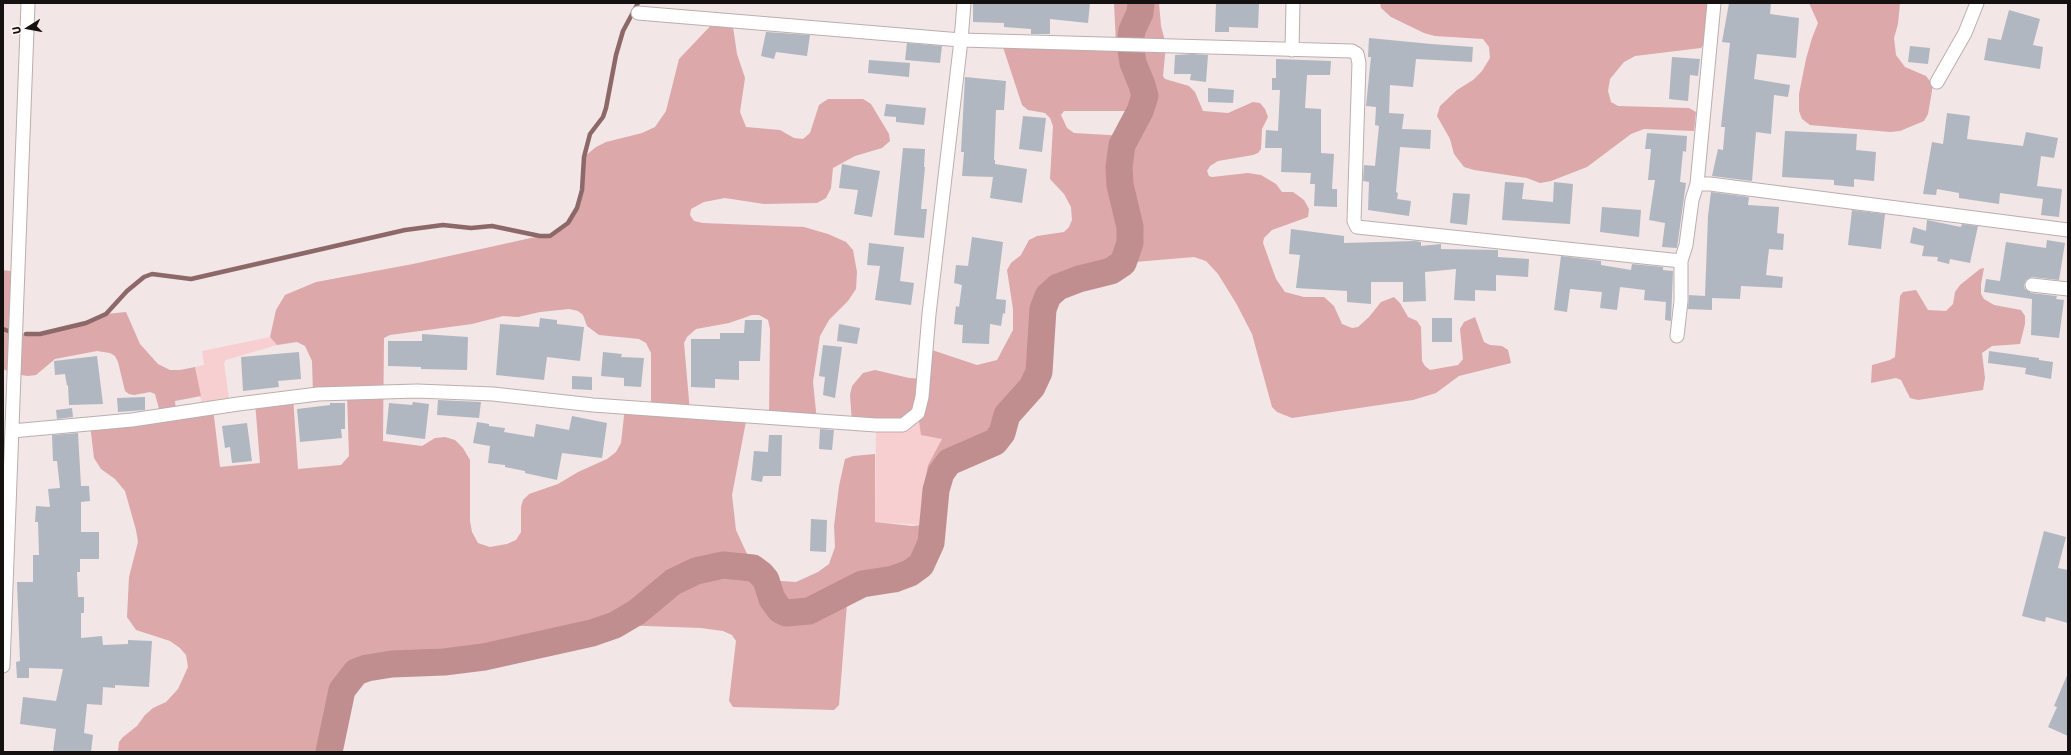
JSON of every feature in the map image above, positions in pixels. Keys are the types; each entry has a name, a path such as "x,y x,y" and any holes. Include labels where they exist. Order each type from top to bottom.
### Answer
{"street":[{"path":"3,666 6,532 12,431 28,3"},
{"path":"12,431 132,420 318,394 417,391 493,394 606,406 876,425 903,425 918,413 922,397 929,314 964,3"},
{"path":"1292,50 1293,3"},
{"path":"1677,336 1681,301 1681,261 1686,245 1692,200 1697,184 1714,3"},
{"path":"1937,82 1965,33 1977,3"},
{"path":"638,14 961,40 1352,51 1357,54 1359,63 1358,138 1354,221 1357,227 1681,261"},
{"path":"1697,184 1710,184 1883,205 2068,230"},
{"path":"2032,285 2068,289"}],"shaded area":[{"path":"1114,3 1159,3 1161,26 1166,45 1163,76 1165,79 1189,86 1195,92 1203,111 1228,113 1253,102 1260,103 1265,109 1268,117 1262,129 1261,149 1258,153 1218,161 1210,166 1207,171 1209,176 1212,177 1248,173 1261,175 1276,184 1282,192 1293,192 1304,200 1309,209 1308,217 1272,230 1264,238 1263,243 1276,279 1285,292 1304,297 1324,297 1334,306 1342,324 1352,328 1358,327 1369,317 1381,302 1394,297 1400,303 1408,317 1417,321 1421,327 1422,361 1430,370 1458,365 1463,359 1460,329 1464,322 1475,317 1484,342 1490,345 1502,346 1508,350 1511,363 1459,376 1436,393 1413,400 1292,418 1277,412 1272,407 1252,334 1236,303 1218,274 1206,261 1194,257 1123,263 1111,271 1079,279 1058,287 1048,296 1043,309 1039,372 1032,387 1007,415 1002,433 995,442 949,462 941,473 936,490 931,543 921,565 910,573 894,579 862,584 848,591 839,705 834,710 733,707 729,701 736,641 732,635 723,631 701,628 618,625 592,633 484,657 444,662 379,666 356,672 342,690 329,752 118,752 119,742 123,737 137,726 145,715 153,708 166,702 178,689 188,667 186,655 180,648 170,641 136,630 127,617 129,577 138,542 136,530 125,491 115,479 101,469 94,458 90,424 161,416 155,394 150,392 134,395 125,391 118,362 115,356 110,353 97,351 55,359 36,375 28,376 14,374 3,369 3,270 10,271 18,275 16,333 40,334 86,323 106,314 126,312 140,344 158,364 170,370 195,367 201,396 175,401 176,410 213,408 220,467 260,463 255,402 293,397 298,469 341,465 349,456 347,393 313,395 312,361 305,346 297,342 277,345 270,337 276,310 285,295 316,282 413,264 540,236 550,236 568,223 577,208 582,190 584,157 596,147 606,142 642,133 655,127 666,111 679,59 717,19 732,20 737,54 745,78 740,112 746,127 780,130 794,138 803,139 810,133 819,105 828,99 863,99 871,104 889,134 890,141 882,148 855,156 833,168 831,188 826,198 817,203 764,204 725,198 704,202 691,209 690,215 694,221 703,223 804,227 828,234 846,242 853,250 857,272 856,289 848,301 829,320 820,336 813,382 817,421 769,417 770,329 768,320 759,315 752,315 729,323 696,329 687,337 684,343 690,412 747,416 732,495 736,530 753,567 766,580 796,582 818,572 829,564 835,547 834,526 839,486 845,459 853,456 875,454 875,522 912,526 923,525 924,484 928,465 942,439 921,435 918,414 903,425 852,423 850,395 852,386 863,373 875,370 909,378 923,379 926,348 977,365 997,360 1013,330 1013,309 1007,270 1011,263 1021,255 1029,240 1037,236 1064,232 1069,227 1072,220 1071,207 1064,194 1050,179 1053,126 1050,118 1045,113 1028,110 1022,105 1001,41 1116,44","holes":["1064,111 1140,111 1126,136 1074,133 1067,128 1061,115","569,309 578,311 583,315 587,326 599,335 639,339 646,343 651,353 651,409 625,407 621,443 616,452 607,459 578,472 558,484 529,494 523,500 521,507 521,532 516,540 507,544 490,547 478,543 472,532 470,521 470,460 463,448 455,440 445,437 435,438 422,446 383,441 384,338 390,335 472,324 503,316 518,317 540,312"]},
{"path":"1380,3 1708,3 1707,41 1701,48 1635,56 1624,62 1610,79 1608,91 1611,102 1618,106 1689,108 1696,112 1694,131 1644,129 1631,134 1587,167 1551,181 1540,183 1527,178 1474,170 1464,167 1454,154 1450,139 1437,116 1440,106 1457,90 1473,80 1482,71 1490,58 1489,47 1483,39 1435,36 1424,33 1391,17 1381,8"},
{"path":"1809,3 1900,3 1898,24 1894,38 1896,55 1905,67 1926,76 1933,85 1928,114 1924,121 1900,131 1890,132 1810,125 1802,119 1799,111 1799,94 1806,59 1818,23"},
{"path":"1984,268 1981,294 1984,299 1994,305 2021,310 2025,316 2025,324 2020,344 1992,346 1982,353 1985,378 1983,390 1918,400 1910,398 1901,380 1896,378 1871,383 1872,365 1895,357 1900,296 1903,292 1916,290 1928,310 1946,311 1953,304 1955,292 1960,285 1980,269"},
{"path":"270,337 277,345 226,360 224,363 230,405 202,406 195,367 204,365 202,351"},
{"path":"918,413 942,439 928,465 924,484 923,525 875,522 876,425"}],"building":[{"path":"973,3 1090,3 1088,23 1050,19 1050,34 1031,34 1031,29 1004,27 1004,23 973,22"},
{"path":"1216,3 1259,3 1258,28 1229,27 1229,32 1215,32"},
{"path":"1729,3 1771,3 1770,14 1799,18 1796,58 1757,54 1754,79 1790,85 1788,97 1774,95 1771,134 1756,132 1752,181 1712,176 1718,149 1723,150 1725,127 1721,127 1730,43 1722,42"},
{"path":"2009,10 2040,19 2033,45 2043,47 2040,69 1984,60 1988,38 2001,40"},
{"path":"766,32 810,35 807,56 776,52 774,59 761,56"},
{"path":"1369,38 1473,47 1472,62 1416,59 1413,87 1390,85 1389,113 1404,114 1402,129 1431,130 1430,149 1400,147 1396,192 1398,193 1397,199 1411,201 1409,216 1368,210 1369,182 1363,181 1364,165 1375,166 1379,126 1375,125 1376,107 1366,106 1371,57 1368,57"},
{"path":"907,43 942,46 940,63 905,60"},
{"path":"1910,46 1930,48 1928,64 1908,62"},
{"path":"1175,55 1208,55 1206,82 1190,80 1191,74 1174,74"},
{"path":"1672,57 1700,59 1698,76 1690,75 1688,101 1669,99"},
{"path":"1276,59 1331,61 1330,75 1307,75 1305,108 1321,109 1321,153 1334,154 1332,189 1337,189 1337,207 1314,206 1315,184 1310,184 1311,173 1281,172 1282,148 1265,148 1266,130 1278,131 1280,90 1272,90 1272,78 1276,78"},
{"path":"869,60 910,63 909,77 868,73"},
{"path":"965,77 1006,81 1004,110 996,110 994,160 995,164 1027,169 1022,203 990,198 993,177 962,176 964,152 961,152"},
{"path":"1208,88 1234,90 1233,103 1208,102"},
{"path":"886,104 926,108 924,125 896,122 896,117 884,116"},
{"path":"1947,113 1970,116 1967,139 2023,146 2026,132 2058,138 2054,158 2041,156 2037,186 2062,189 2059,217 2041,215 2043,199 2000,193 1999,204 1959,198 1959,193 1937,189 1936,195 1923,194 1932,142 1943,144"},
{"path":"1023,116 1046,118 1042,152 1019,149"},
{"path":"1785,131 1857,134 1856,150 1876,152 1874,181 1854,179 1854,187 1834,185 1834,180 1782,177"},
{"path":"1647,133 1687,136 1686,152 1683,151 1680,182 1686,183 1677,248 1662,247 1665,223 1649,220 1655,180 1648,180 1651,149 1645,149"},
{"path":"903,148 925,149 921,209 927,209 924,238 894,235"},
{"path":"842,164 880,171 872,217 854,214 858,190 839,188"},
{"path":"1505,182 1524,183 1522,199 1553,202 1554,182 1573,184 1570,224 1502,220"},
{"path":"1711,192 1749,197 1748,205 1779,207 1777,233 1784,234 1783,250 1769,249 1766,275 1783,277 1782,288 1741,286 1740,299 1712,298 1712,310 1688,309 1689,295 1705,296 1708,216"},
{"path":"1453,193 1470,194 1467,225 1450,223"},
{"path":"1602,207 1641,210 1639,237 1600,232"},
{"path":"1852,210 1885,214 1881,249 1848,245"},
{"path":"1927,220 1961,227 1962,224 1978,226 1970,263 1950,259 1949,264 1937,261 1938,257 1922,256 1924,246 1910,243 1913,227 1926,231"},
{"path":"1291,229 1344,236 1344,243 1415,241 1421,242 1421,246 1441,244 1441,249 1498,250 1498,257 1529,259 1528,277 1496,275 1496,291 1475,290 1475,301 1454,300 1456,269 1425,272 1426,301 1403,302 1403,282 1371,282 1371,304 1347,302 1347,291 1296,288 1300,255 1289,254"},
{"path":"972,237 1003,242 996,299 1006,300 1005,314 1003,313 1001,326 990,324 989,344 962,343 963,325 954,324 956,306 959,307 962,285 954,283 956,265 968,266"},
{"path":"2047,240 2065,243 2059,280 2032,277 2026,280 2024,285 2025,289 2031,293 2057,296 2056,299 2064,300 2059,338 2031,335 2032,299 1984,292 1986,279 2000,281 2006,242 2046,248"},
{"path":"869,243 904,247 900,281 914,283 911,305 875,300 880,266 867,265"},
{"path":"1561,256 1601,261 1601,265 1631,270 1632,264 1663,267 1663,270 1673,271 1671,321 1665,320 1666,302 1644,300 1645,290 1620,287 1617,310 1600,308 1602,292 1570,289 1567,312 1554,310"},
{"path":"540,318 557,320 557,324 584,327 580,361 547,357 544,380 496,375 500,324 539,327"},
{"path":"1432,318 1452,318 1452,342 1432,342"},
{"path":"745,320 762,320 760,361 739,361 739,380 715,379 715,388 691,387 691,339 720,339 720,333 744,333"},
{"path":"839,324 860,328 857,344 837,341"},
{"path":"422,334 468,337 467,370 421,369 421,367 388,366 388,341 422,341"},
{"path":"823,345 842,347 835,398 823,395 825,377 819,376"},
{"path":"1989,351 2039,358 2039,360 2053,362 2051,379 2025,374 2026,368 1988,363"},
{"path":"299,352 301,379 278,381 279,387 243,391 241,357"},
{"path":"603,352 622,354 621,357 644,358 641,387 624,386 624,378 601,376"},
{"path":"97,356 103,404 69,405 68,385 67,386 65,374 55,375 54,361"},
{"path":"572,376 592,377 592,390 572,389"},
{"path":"145,397 145,410 118,412 117,398"},
{"path":"438,400 481,402 479,418 437,415"},
{"path":"413,402 429,404 425,439 386,434 389,403 412,405"},
{"path":"330,403 345,403 345,429 341,429 342,438 300,442 297,409 330,405"},
{"path":"72,408 73,417 57,419 56,410"},
{"path":"572,416 607,423 602,458 562,453 557,480 525,473 525,471 505,467 505,465 488,463 490,446 473,443 477,422 489,424 489,426 505,428 504,432 534,437 536,424 569,430"},
{"path":"247,423 252,461 232,463 230,447 225,448 222,426"},
{"path":"820,429 834,430 832,450 819,449"},
{"path":"78,433 81,486 89,486 90,501 81,502 81,532 99,532 99,559 80,559 80,572 77,572 78,597 84,597 84,613 81,613 81,638 102,636 103,645 128,644 128,640 152,641 149,687 115,685 115,688 103,687 102,705 87,704 84,733 93,735 91,752 53,752 56,729 20,724 23,697 56,701 63,669 29,668 29,678 17,678 16,662 20,661 17,582 33,582 33,555 39,555 38,522 35,522 36,506 50,507 48,489 60,488 57,461 53,461 52,435"},
{"path":"769,435 782,435 781,476 763,476 762,482 751,480 754,451 768,452"},
{"path":"811,519 827,520 826,552 810,551"},
{"path":"2044,531 2066,537 2058,568 2068,570 2068,623 2046,617 2045,622 2022,616"},
{"path":"2068,673 2068,736 2048,727 2057,707 2054,706"}],"waterway":[{"path":"26,334 40,334 86,323 106,314 127,291 144,277 152,274 191,279 405,230 443,225 471,228 492,226 540,236 550,236 568,223 577,208 582,190 584,157 590,134 603,117 616,55 623,31 638,3"},
{"path":"329,752 342,690 356,672 367,668 392,664 444,662 484,657 592,633 615,625 637,612 673,582 696,571 723,565 753,568 761,574 766,580 772,599 780,610 786,613 809,611 862,584 894,579 910,573 921,565 931,543 936,490 941,473 949,462 995,442 1002,433 1007,415 1032,387 1039,372 1043,309 1048,296 1058,287 1079,279 1111,271 1123,263 1130,243 1130,227 1120,185 1119,167 1122,145 1140,111 1145,96 1133,63 1130,44 1132,30 1140,13 1141,3"},
{"path":"3,329 11,332"}]}
